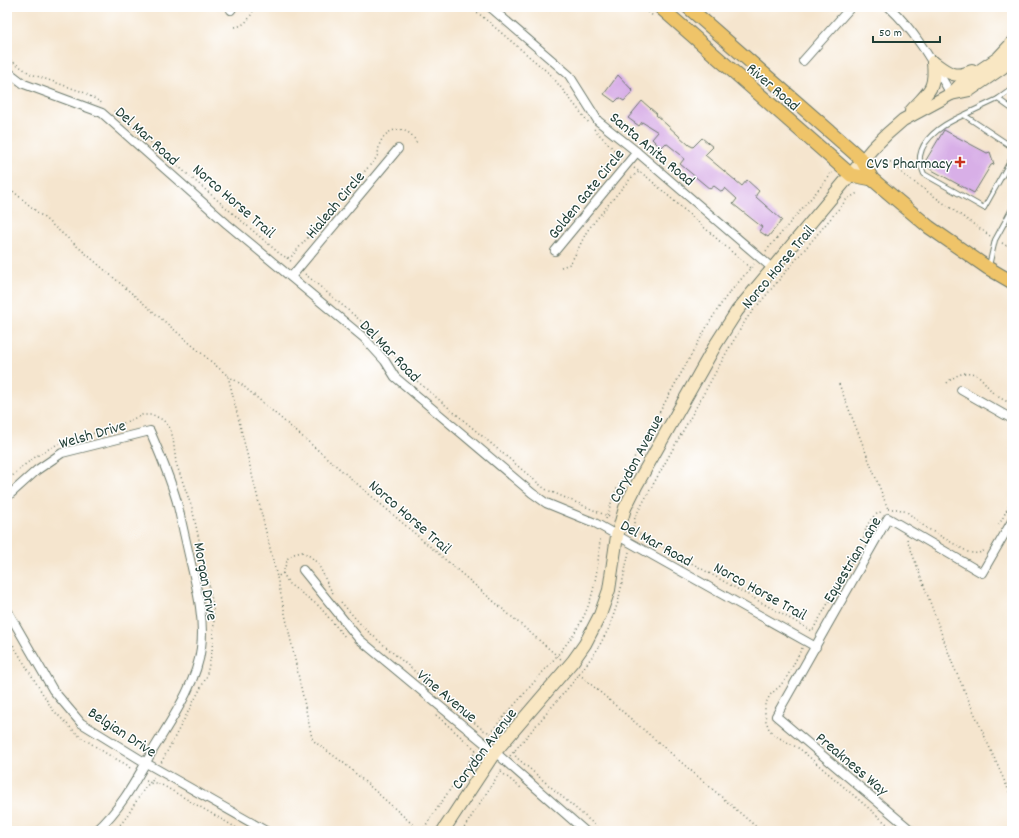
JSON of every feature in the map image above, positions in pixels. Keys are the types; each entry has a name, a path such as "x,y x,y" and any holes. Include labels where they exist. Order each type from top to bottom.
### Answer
{"main road":[{"name":"River Road","path":"660,7 851,175 872,179"},
{"name":"River Road","path":"688,7 862,160 872,179 929,227 988,268 1012,282"},
{"path":"904,120 951,94 964,81 998,58 1012,43"},
{"path":"933,62 950,74 962,75 998,58"},
{"path":"951,94 970,90 1002,68 1012,59"},
{"path":"904,120 931,88 934,76 933,62"},
{"name":"Corydon Avenue","path":"443,831 495,752 586,644 600,615 609,590 617,536 625,508 716,344 737,311 862,160 887,134 904,120"}],"street":[{"name":"Santa Anita Road","path":"490,7 569,75 598,121 637,152 772,268"},
{"path":"803,61 851,7"},
{"path":"890,7 914,34 933,62 951,94"},
{"name":"Del Mar Road","path":"7,71 24,84 102,114 227,224 364,338 386,361 395,377 532,493 546,503 595,523 816,646"},
{"name":"Hialeah Circle","path":"291,277 398,149"},
{"name":"Golden Gate Circle","path":"556,251 637,152"},
{"path":"961,390 1012,419"},
{"name":"Welsh Drive","path":"7,497 37,470 62,453 150,431"},
{"name":"Morgan Drive","path":"96,831 107,821 124,799 181,703 193,678 201,649 201,620 197,588 176,502 164,464 150,431"},
{"name":"Equestrian Lane","path":"776,716 888,518 982,573 1012,521"},
{"name":"Vine Avenue","path":"303,570 359,639 506,761 585,831"},
{"name":"Belgian Drive","path":"7,610 53,690 81,723 146,763 266,831"},
{"name":"Preakness Way","path":"776,716 912,831"}],"lane":[{"path":"1012,89 998,99 948,122 925,143 920,157 924,174 984,208 1012,158"},
{"path":"998,99 1012,109"},
{"path":"964,115 1012,147"},
{"path":"988,268 995,240 1012,209"}],"path":[{"path":"235,27 245,24 250,19 255,7"},
{"path":"7,58 31,74 83,92 107,106"},
{"name":"Norco Horse Trail","path":"111,109 280,254 287,258 380,337 411,376 545,490 622,522 633,530 812,631 864,542 865,531 870,519 877,513 888,509"},
{"path":"287,258 291,257 377,157 381,140 386,134 391,130 408,132 415,139 417,144"},
{"path":"886,162 891,162 904,175 995,240 1012,250"},
{"path":"561,267 570,264 587,231 622,188 639,172"},
{"name":"Norco Horse Trail","path":"7,186 228,376 241,384 569,666"},
{"name":"Norco Horse Trail","path":"462,831 501,772 506,761 579,674 597,650 609,628 618,602 635,517 747,318 847,200 856,194 857,191"},
{"path":"947,383 958,374 972,373 980,377 994,394 1012,404"},
{"path":"228,376 277,577 312,738 315,742 346,764 420,831"},
{"path":"839,384 888,509 898,509 907,512 925,527 968,552 975,554 983,552 987,548"},
{"path":"7,482 23,466 41,453 56,445 72,439 107,430 142,415 153,415 163,420 170,428 174,438 176,463 192,508 213,606 214,623 212,651 206,678 151,783 146,786 126,820 115,831"},
{"path":"998,527 1012,500"},
{"path":"902,526 954,665 1012,798"},
{"path":"277,577 282,573"},
{"path":"7,635 43,697 52,709 78,735 95,747 127,765 130,769 151,783 164,786 242,831"},
{"path":"579,674 761,831"},
{"path":"514,752 516,757 602,831"}],"building":[{"path":"618,75 633,91 624,101 619,98 615,102 604,94"},
{"path":"642,101 689,145 693,147 702,138 713,147 705,155 742,186 747,180 759,191 756,197 782,220 768,237 759,231 762,227 733,204 737,199 725,188 722,192 714,186 710,189 680,164 684,159 681,155 666,143 661,148 652,139 658,132 642,122 639,126 628,118"},
{"name":"CVS Pharmacy","path":"944,130 987,153 990,152 994,164 991,165 974,193 930,169 926,160"}],"place":[{"name":"CVS Pharmacy","path":"960,162"}]}
